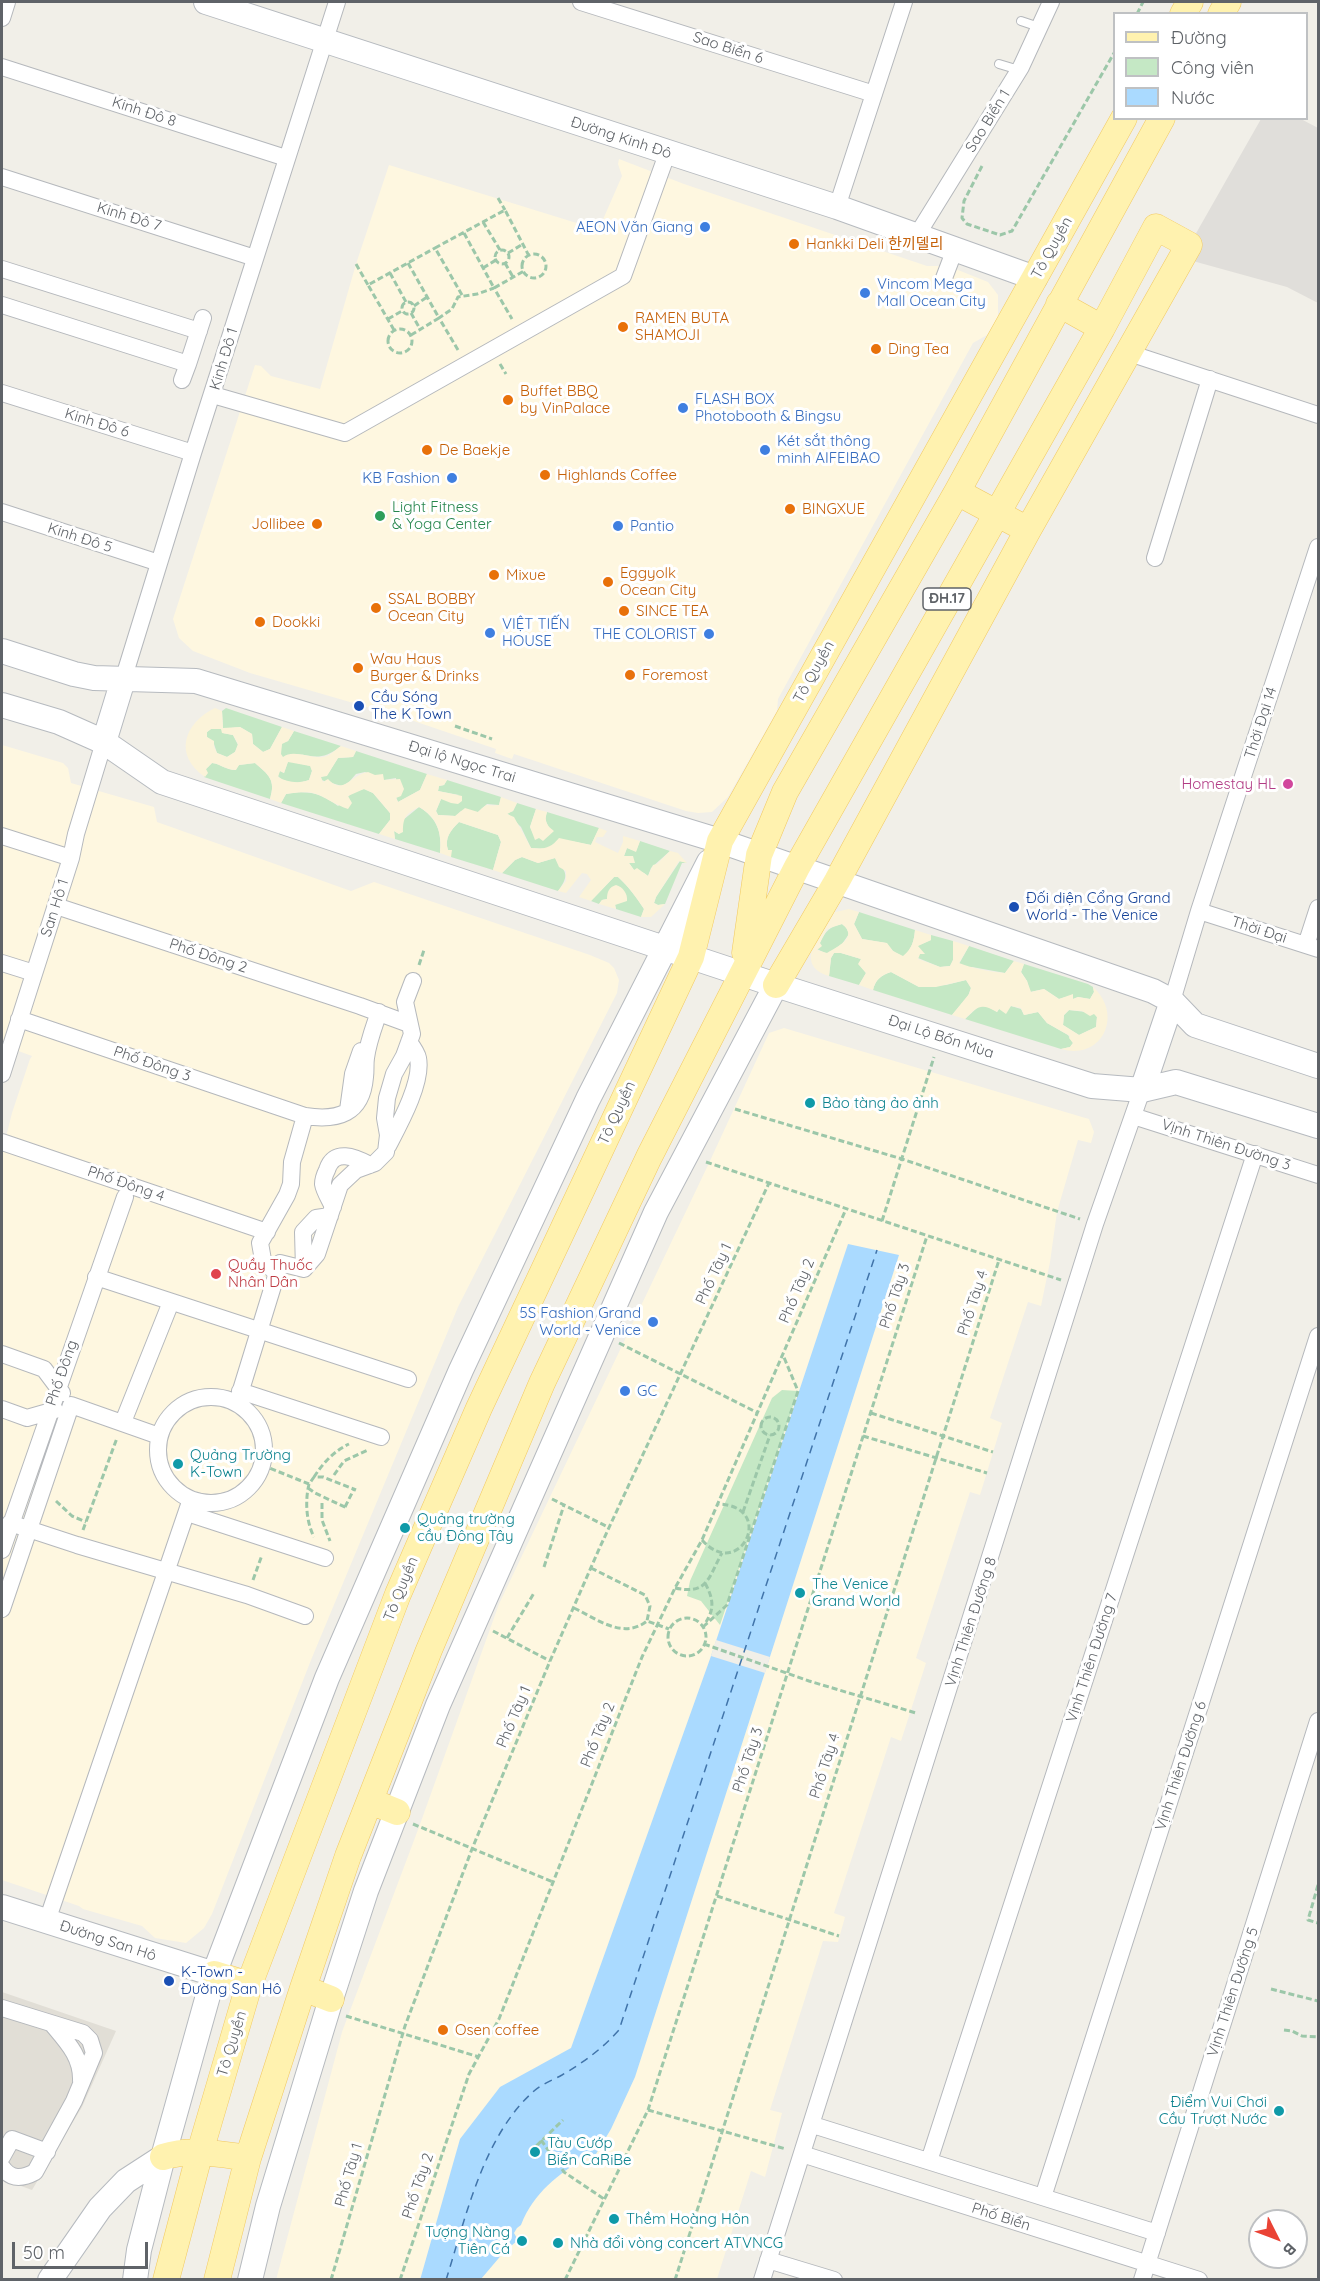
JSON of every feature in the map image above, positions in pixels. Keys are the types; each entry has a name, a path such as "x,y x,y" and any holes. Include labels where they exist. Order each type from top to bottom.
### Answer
{"main road":[{"name":"Đường Kinh Đô","path":"206,2 837,207 1035,278"},
{"name":"Tô Quyền","path":"166,2280 200,2151 249,1985 398,1594 479,1408 691,957 720,841 1123,120"},
{"name":"ĐH.17","path":"742,973 759,855 785,792 957,492 1161,120"},
{"name":"ĐH.17","path":"742,973 797,867 1156,227 1189,245 1028,530 837,880 776,985"},
{"path":"1059,304 1101,327"},
{"path":"957,492 1028,530"},
{"name":"Đại lộ Ngọc Trai","path":"2,651 74,674 123,680 196,681 720,841 797,867"},
{"path":"104,742 123,680"},
{"path":"2,705 59,722 104,742 162,782 742,973 649,1157 542,1383 429,1650 370,1801 303,1988 248,2158 217,2280"},
{"path":"135,2280 139,2250 163,2157 214,1974 327,1678 461,1370 583,1110 720,841"},
{"path":"797,867 1127,981 1172,1001 1195,1025 1318,1066"},
{"name":"Đại Lộ Bốn Mùa","path":"742,973 1092,1086 1142,1090 1176,1082 1318,1126"},
{"path":"250,2280 280,2164 366,1891 438,1705 657,1212 776,985"},
{"path":"1142,1090 1172,1001"},
{"path":"370,1801 396,1814"},
{"name":"Đường San Hô","path":"2,1907 214,1974"},
{"path":"214,1974 249,1985"},
{"path":"303,1988 329,2005"},
{"path":"51,2280 100,2208 126,2181 163,2157 200,2151 280,2164"}],"street":[{"path":"2,18 7,2"},
{"name":"Kinh Đô 1","path":"123,680 337,2"},
{"name":"Sao Biển 6","path":"581,2 874,94"},
{"path":"837,207 904,2"},
{"name":"Sao Biển 1","path":"917,236 1019,70 1051,2"},
{"name":"Kinh Đô 8","path":"2,67 286,158"},
{"path":"213,395 345,433 623,276 667,153"},
{"name":"Kinh Đô 7","path":"2,177 255,258"},
{"path":"944,278 955,249"},
{"path":"2,269 201,325 182,380"},
{"path":"2,305 188,364"},
{"path":"1129,353 1210,379 1231,378 1318,413"},
{"path":"1155,558 1210,379"},
{"name":"Kinh Đô 6","path":"2,393 193,453"},
{"name":"Kinh Đô 5","path":"2,512 159,563"},
{"name":"Thời Đại 14","path":"1172,1001 1199,911 1318,547"},
{"name":"San Hô 1","path":"2,1074 71,858 104,742"},
{"path":"2,836 71,858"},
{"name":"Phố Đông 2","path":"56,906 410,1024"},
{"path":"1312,947 1318,908"},
{"name":"Thời Đại","path":"1199,911 1312,947"},
{"path":"2,963 34,972"},
{"path":"386,1152 388,1095 394,1074 412,1034 405,1002 413,981"},
{"name":"Phố Đông 3","path":"19,1019 305,1116 325,1119 348,1113 360,1098 369,1041 379,1012"},
{"path":"238,1397 280,1263 304,1269 316,1254 340,1185 356,1170 370,1165 386,1152 409,1103 417,1076 418,1057 409,1042"},
{"name":"Vịnh Thiên Đường 8","path":"762,2280 1095,1224 1142,1090"},
{"path":"388,1095 409,1103"},
{"path":"277,1274 263,1260 260,1243 284,1204 291,1184 292,1162 305,1116"},
{"name":"Vịnh Thiên Đường 3","path":"1133,1116 1318,1175"},
{"name":"Phố Đông 4","path":"2,1142 267,1232"},
{"name":"Vịnh Thiên Đường 7","path":"929,2161 1255,1154"},
{"path":"331,1211 323,1185 327,1168 334,1158 340,1155 358,1159 370,1165"},
{"name":"Phố Đông","path":"2,1550 124,1197"},
{"path":"96,1277 408,1379"},
{"path":"123,1422 171,1302"},
{"name":"Vịnh Thiên Đường 6","path":"1043,2197 1318,1336"},
{"path":"2,1354 44,1369 71,1406"},
{"path":"326,1553 267,1539 189,1506 168,1482 160,1467 157,1450 159,1436 168,1417 181,1405 197,1398 214,1396 238,1397 376,1435"},
{"path":"189,1506 231,1500 247,1490 258,1476 264,1458 264,1440 258,1423 238,1397"},
{"path":"2,1609 71,1406"},
{"path":"2,1409 27,1418 71,1406 159,1436"},
{"path":"47,1921 189,1506"},
{"path":"10,1523 164,1574 247,1595 305,1616"},
{"name":"Vịnh Thiên Đường 5","path":"1142,2280 1318,1721"},
{"path":"2,2008 51,2023 71,2047 82,2069 81,2082 35,2172 24,2178 10,2175 2,2168"},
{"path":"813,2124 1157,2233"},
{"path":"2,2157 12,2139 47,2152"},
{"name":"Phố Biển","path":"802,2154 1199,2280"},
{"path":"768,2260 834,2280"}],"lane":[{"path":"1021,21 1039,27"},
{"path":"999,64 1019,70"}],"path":[{"path":"986,159 964,201 962,218 967,224 1006,235 1012,231 1113,55"},
{"path":"498,198 529,256"},
{"path":"369,285 505,210"},
{"path":"483,222 500,250 508,253"},
{"path":"464,233 520,334"},
{"path":"508,253 523,244"},
{"path":"435,248 462,295"},
{"path":"500,250 495,254 496,260 501,264 505,263"},
{"path":"505,263 508,260 508,253"},
{"path":"529,256 540,256 545,262 545,270 540,276 533,278 524,271 522,264 529,256"},
{"path":"483,268 496,260"},
{"path":"408,263 466,364"},
{"path":"505,263 513,277"},
{"path":"356,264 394,330"},
{"path":"411,335 452,309 458,297 494,288 524,271"},
{"path":"390,273 406,302 414,306"},
{"path":"411,313 414,306 427,297"},
{"path":"403,311 402,306 406,302"},
{"path":"388,319 403,311"},
{"path":"403,311 407,314 411,313"},
{"path":"411,313 420,329"},
{"path":"402,329 411,335 412,343 408,350 397,352 388,344 389,336 394,330 402,329"},
{"path":"455,726 492,739"},
{"path":"882,1221 940,1036"},
{"path":"733,1108 902,1159 1095,1224"},
{"path":"686,1156 1077,1285"},
{"name":"Phố Tây 1","path":"331,2280 402,2033 472,1849 573,1608 769,1183"},
{"name":"Phố Tây 2","path":"400,2280 408,2250 465,2085 499,2019 642,1657 675,1588 702,1540 846,1209"},
{"name":"Phố Tây 3","path":"565,2280 648,2110 927,1236"},
{"name":"Phố Tây 4","path":"675,2280 999,1260"},
{"path":"602,1334 758,1413"},
{"path":"703,1627 727,1605 798,1391 783,1355"},
{"path":"871,1413 993,1452"},
{"path":"743,1512 770,1435 778,1431 778,1422 774,1418 768,1417 762,1423"},
{"path":"754,1420 762,1423"},
{"path":"77,1545 123,1422"},
{"path":"762,1423 763,1431 770,1435"},
{"path":"326,1553 310,1529 309,1486 322,1464 339,1449 376,1435"},
{"path":"863,1437 987,1473"},
{"path":"334,1475 344,1461 357,1454"},
{"path":"262,1465 309,1486 315,1493 346,1507 355,1489 323,1477 314,1477"},
{"path":"44,1487 66,1512 86,1522"},
{"path":"532,1489 610,1528"},
{"path":"322,1503 326,1553"},
{"path":"702,1540 711,1549 722,1553 734,1551 746,1541 749,1526 743,1512 729,1504 717,1504"},
{"path":"544,1567 564,1505"},
{"path":"247,1595 267,1539"},
{"path":"675,1588 690,1591 698,1589 705,1583 722,1553"},
{"path":"573,1608 622,1630 638,1629 647,1621 650,1606 645,1595 591,1568"},
{"path":"703,1627 713,1612 712,1595 705,1583"},
{"path":"506,1638 534,1593"},
{"path":"684,1618 696,1620 703,1627 706,1636 698,1652 693,1655 680,1655 670,1647 668,1635 673,1623 684,1618"},
{"path":"474,1621 550,1661"},
{"path":"647,1621 669,1629"},
{"path":"704,1644 788,1674 916,1713"},
{"path":"396,1814 472,1849 553,1882"},
{"path":"1318,1886 1308,1920 1318,1923"},
{"path":"717,1896 839,1936"},
{"path":"1271,1989 1318,2001"},
{"path":"329,2005 402,2033 479,2056"},
{"path":"1284,2030 1302,2036 1318,2037"},
{"path":"648,2110 802,2154"},
{"path":"530,2152 563,2121"},
{"path":"541,2140 564,2172 605,2199"}],"shaded area":[{"path":"1260,120 1303,120 1318,128 1318,303 1287,287 1182,258"},
{"path":"619,159 684,184 927,266 948,266 988,282 998,295 998,317 987,335 973,343 778,699 777,711 728,797 712,812 686,811 514,754 512,759 495,753 496,749 405,718 250,673 193,651 179,638 173,619 255,365 261,366 271,376 320,389 356,264 389,165 596,229 601,224 622,176 618,164"},
{"path":"2,745 63,763 68,768 71,783 154,807 157,822 351,891 374,882 590,955 609,963 619,980 617,993 458,1307 311,1660 212,1914 204,1928 186,1943 155,1938 142,1926 83,1909 2,1880 2,1153 12,1113 32,1056 2,1045"},
{"path":"784,1028 1089,1119 1094,1132 1091,1143 1078,1140 1057,1212 1041,1306 1028,1302 990,1418 1002,1423 980,1495 970,1492 916,1658 926,1663 901,1741 891,1737 834,1913 845,1917 838,1942 823,1941 770,2110 782,2113 765,2177 751,2171 717,2279 276,2280 342,2032 499,1604 769,1033"},
{"path":"2,1992 116,2031 82,2107 32,2190 2,2179"}],"green space":[{"path":"226,708 282,727 270,749 263,752 253,744 252,734 240,727 223,729 222,711"},
{"path":"211,729 222,729 223,733 233,735 238,745 235,752 227,757 217,753 214,744 207,737 207,732"},
{"path":"294,731 341,746 324,756 291,755 283,758 280,754 282,743 288,741"},
{"path":"356,751 427,774 420,790 398,802 396,778 384,780 365,772 356,774 342,786 321,780 321,777 327,775 338,758 353,757"},
{"path":"288,761 311,766 309,780 292,782 280,778 277,775 280,771 284,773"},
{"path":"212,763 235,770 239,765 255,763 272,782 270,799 204,777 206,769"},
{"path":"447,780 501,797 499,805 487,804 478,812 461,811 456,816 438,815 436,811 441,799 459,795 438,791 439,786 444,785"},
{"path":"364,789 373,793 390,813 390,820 379,834 281,803 286,794 301,792 319,795 338,806 353,792"},
{"path":"517,803 536,809 530,827 536,839 548,826 545,819 547,812 599,828 591,845 570,841 546,849 531,848 521,827 507,813 513,811"},
{"path":"419,807 437,826 440,853 395,839 394,831 399,834 403,820"},
{"path":"459,822 498,835 501,842 493,870 451,857 451,851 447,846 448,838"},
{"path":"640,841 670,851 651,868 648,876 634,870 624,856 627,848 636,851"},
{"path":"522,857 538,863 555,858 565,874 558,891 502,873 515,860"},
{"path":"680,861 687,863 682,863 665,904 654,903 656,897"},
{"path":"614,877 622,881 644,909 641,917 616,909 615,904 607,899 602,900 599,904 591,901"},
{"path":"859,912 915,930 909,951 903,957 886,943 862,939 854,924"},
{"path":"842,924 849,934 842,944 827,954 817,949 823,936 829,930"},
{"path":"931,935 953,941 953,960 950,966 940,967 918,958 920,953 924,954 917,946 931,940"},
{"path":"969,946 1014,961 1005,973 959,964"},
{"path":"834,953 861,959 859,964 866,973 859,985 829,976 831,958"},
{"path":"1024,964 1088,984 1093,987 1094,992 1090,999 1078,997 1073,999 1073,995 1059,999 1044,989 1030,992 1021,972"},
{"path":"891,972 919,987 946,985 966,980 971,988 968,996 952,1015 873,990 879,978"},
{"path":"985,1005 997,1012 999,1009 1011,1006 1021,1009 1024,1015 1038,1012 1047,1023 1068,1035 1073,1043 1070,1047 1061,1049 965,1019 978,1007"},
{"path":"1069,1010 1094,1013 1097,1017 1096,1027 1079,1035 1063,1025 1064,1015"},
{"path":"782,1390 798,1391 720,1625 701,1601 687,1596 690,1581 772,1398"}],"sand":[{"path":"215,708 222,711 223,728 240,727 252,734 253,744 263,752 270,749 282,727 294,731 288,741 282,744 283,757 297,754 323,757 341,746 356,751 353,757 338,758 327,776 321,777 323,782 328,779 338,786 368,772 375,775 383,774 384,780 400,779 404,789 401,796 396,798 398,802 420,790 427,774 447,780 444,785 439,786 438,791 462,796 462,801 458,804 441,799 436,811 438,815 455,816 465,808 478,812 486,805 499,805 501,797 517,803 513,811 507,814 514,817 531,848 546,848 559,838 591,845 599,828 607,831 603,837 597,837 595,842 618,853 623,836 640,841 636,852 627,848 624,856 633,856 635,863 629,863 634,870 637,868 648,876 653,865 670,851 678,853 687,863 679,861 656,897 654,903 665,904 651,917 641,917 644,909 618,877 614,877 591,901 579,897 591,880 587,874 582,873 566,893 558,891 566,881 566,871 559,867 555,858 538,863 522,857 515,860 502,873 493,870 501,842 498,835 459,822 448,838 447,846 448,850 452,850 451,857 440,853 440,839 435,821 419,807 406,817 403,832 399,834 394,831 395,839 379,834 390,820 390,813 373,793 364,789 348,796 352,803 348,809 320,795 307,792 286,794 281,803 270,799 272,782 255,763 239,765 236,770 212,763 206,769 208,773 205,777 195,768 186,749 186,740 190,731 204,714","holes":["211,729 221,729 222,733 233,735 238,744 235,752 227,757 217,753 214,741 207,737 207,732","288,762 310,766 312,771 309,780 293,782 278,777 280,771 284,773"]},
{"path":"536,809 547,812 547,823 554,831 543,841 539,838 535,840 530,827"},
{"path":"616,885 624,891 627,901 615,905 616,909 599,904 602,900 607,899 609,890"},
{"path":"849,909 859,912 854,924 862,939 887,943 893,951 903,956 912,945 915,930 931,935 931,940 918,946 925,954 920,954 918,959 940,967 950,966 953,960 953,941 969,946 959,963 964,965 1005,973 1014,961 1024,964 1021,972 1031,992 1044,989 1059,999 1073,994 1073,999 1078,997 1090,999 1094,992 1093,987 1102,998 1107,1010 1104,1033 1088,1048 1075,1051 1061,1049 1070,1047 1073,1043 1070,1036 1047,1023 1038,1012 1024,1015 1021,1008 1011,1006 1006,1014 999,1009 997,1012 987,1007 980,1007 965,1019 952,1015 969,994 971,988 966,980 936,987 919,987 891,972 879,978 873,990 859,985 866,973 858,964 861,959 841,953 834,953 831,958 829,976 818,971 811,957 816,939 831,913","holes":["842,924 848,933 845,941 827,953 817,950 822,946 820,943 827,929","1069,1010 1082,1011 1090,1016 1094,1014 1097,1017 1096,1027 1079,1035 1063,1025 1064,1015"]}],"water":[{"path":"848,1244 899,1255 635,2077 611,2129 593,2159 587,2156 548,2185 533,2203 514,2233 518,2240 504,2252 481,2279 420,2280 460,2139 500,2087 571,2048 711,1656"}],"pier":[{"path":"716,1640 770,1657 765,1673 711,1656"}],"ferry route":[{"path":"446,2280 478,2179 489,2154 516,2109 534,2091 585,2060 619,2030 877,1250"}],"place":[{"name":"AEON Văn Giang","path":"705,227"},
{"name":"Hankki Deli 한끼델리","path":"794,244"},
{"name":"Vincom Mega Mall Ocean City","path":"865,293"},
{"name":"RAMEN BUTA SHAMOJI","path":"623,327"},
{"name":"Ding Tea","path":"876,349"},
{"name":"Buffet BBQ by VinPalace","path":"508,400"},
{"name":"FLASH BOX Photobooth & Bingsu","path":"683,408"},
{"name":"De Baekje","path":"427,450"},
{"name":"Két sắt thông minh AIFEIBAO","path":"765,450"},
{"name":"Highlands Coffee","path":"545,475"},
{"name":"KB Fashion","path":"452,478"},
{"name":"BINGXUE","path":"790,509"},
{"name":"Light Fitness & Yoga Center","path":"380,516"},
{"name":"Jollibee","path":"317,524"},
{"name":"Pantio","path":"618,526"},
{"name":"Mixue","path":"494,575"},
{"name":"Eggyolk Ocean City","path":"608,582"},
{"name":"SSAL BOBBY Ocean City","path":"376,608"},
{"name":"SINCE TEA","path":"624,611"},
{"name":"Dookki","path":"260,622"},
{"name":"VIỆT TIẾN HOUSE","path":"490,633"},
{"name":"THE COLORIST","path":"709,634"},
{"name":"Wau Haus Burger & Drinks","path":"358,668"},
{"name":"Foremost","path":"630,675"},
{"name":"Cầu Sóng The K Town","path":"359,706"},
{"name":"Homestay HL","path":"1288,784"},
{"name":"Đối diện Cổng Grand World - The Venice","path":"1014,907"},
{"name":"Bảo tàng ảo ảnh","path":"810,1103"},
{"name":"Quầy Thuốc Nhân Dân","path":"216,1274"},
{"name":"5S Fashion Grand World - Venice","path":"653,1322"},
{"name":"GC","path":"625,1391"},
{"name":"Quảng Trường K-Town","path":"178,1464"},
{"name":"Quảng trường cầu Đông Tây","path":"405,1528"},
{"name":"The Venice Grand World","path":"800,1593"},
{"name":"K-Town - Đường San Hô","path":"169,1981"},
{"name":"Osen coffee","path":"443,2030"},
{"name":"Điểm Vui Chơi Cầu Trượt Nước","path":"1279,2111"},
{"name":"Tàu Cướp Biển CaRiBe","path":"535,2152"},
{"name":"Thềm Hoàng Hôn","path":"614,2219"},
{"name":"Tượng Nàng Tiên Cá","path":"522,2241"},
{"name":"Nhà đổi vòng concert ATVNCG","path":"558,2243"}]}
